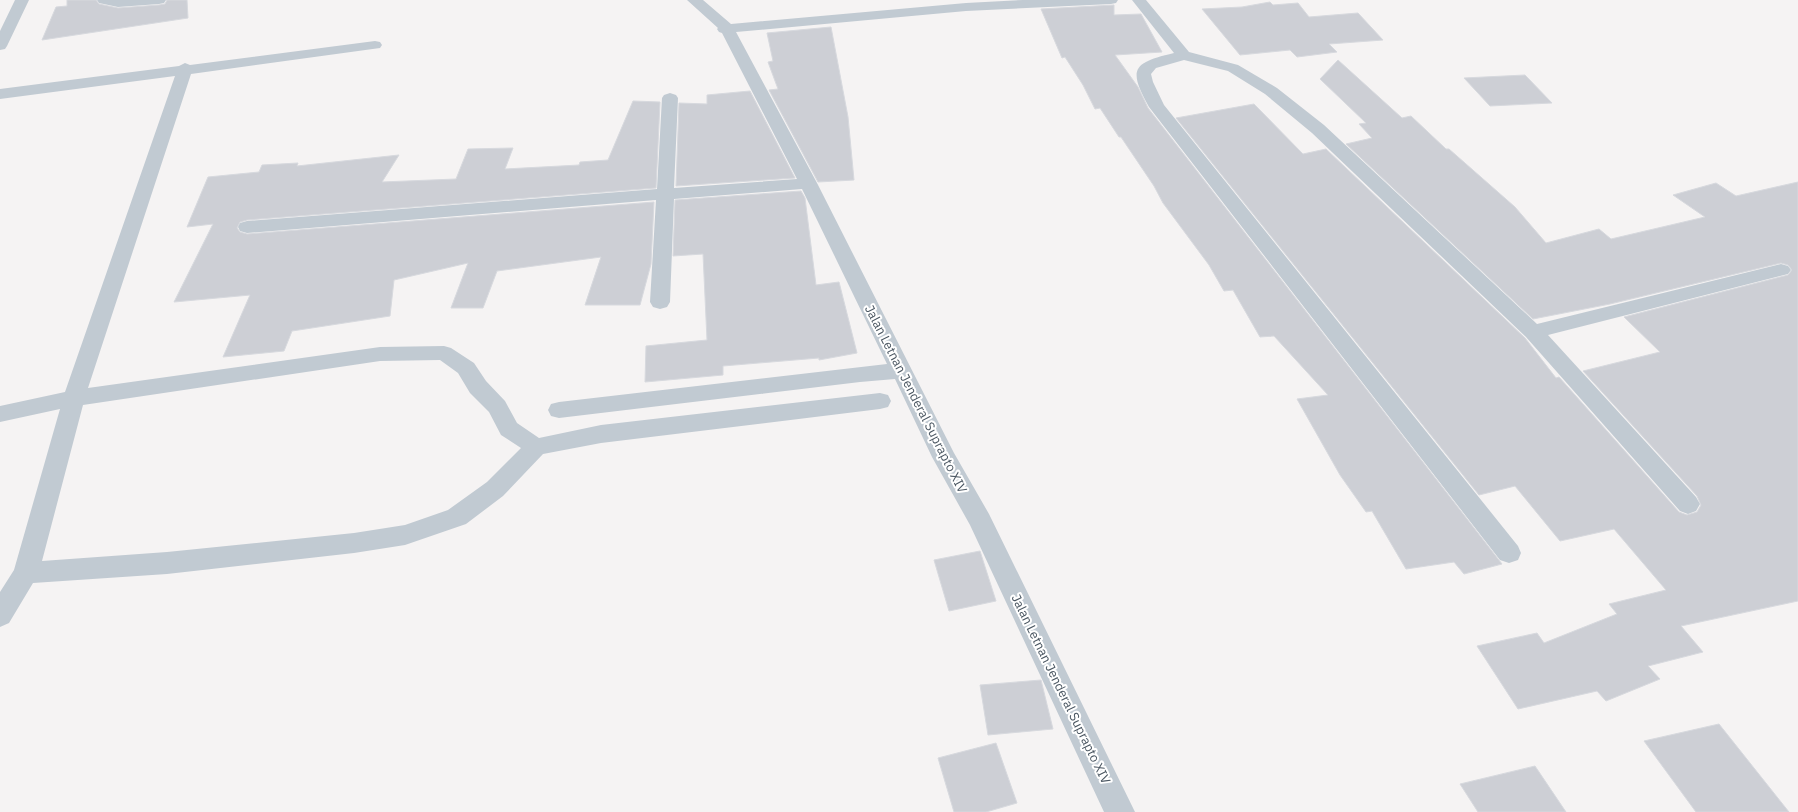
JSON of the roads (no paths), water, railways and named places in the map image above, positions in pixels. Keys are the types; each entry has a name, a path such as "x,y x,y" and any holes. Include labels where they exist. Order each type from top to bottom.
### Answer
{"street":[{"path":"0,46 22,0"},
{"path":"104,0 118,3 159,0"},
{"name":"Jalan Letnan Jenderal Suprapto XIV","path":"694,0 726,29 808,183 944,457 980,521 1120,812"},
{"path":"726,29 964,4 1111,0"},
{"path":"1139,0 1184,55"},
{"path":"0,17 15,16"},
{"path":"0,94 185,68 375,44"},
{"path":"1509,553 1157,107 1147,90 1142,76 1145,68 1153,62 1184,55 1233,68 1271,91 1318,129 1533,332 1688,504"},
{"path":"0,615 26,573 74,398 185,68"},
{"path":"660,302 670,98"},
{"path":"247,227 808,183"},
{"path":"1533,332 1781,270"},
{"path":"0,414 74,398 380,354 444,353 466,368 478,387 497,407 509,429 536,447"},
{"path":"559,410 860,374 901,371"},
{"path":"26,573 167,563 346,544 406,535 457,517 495,489 536,447 600,434 880,401"}]}
